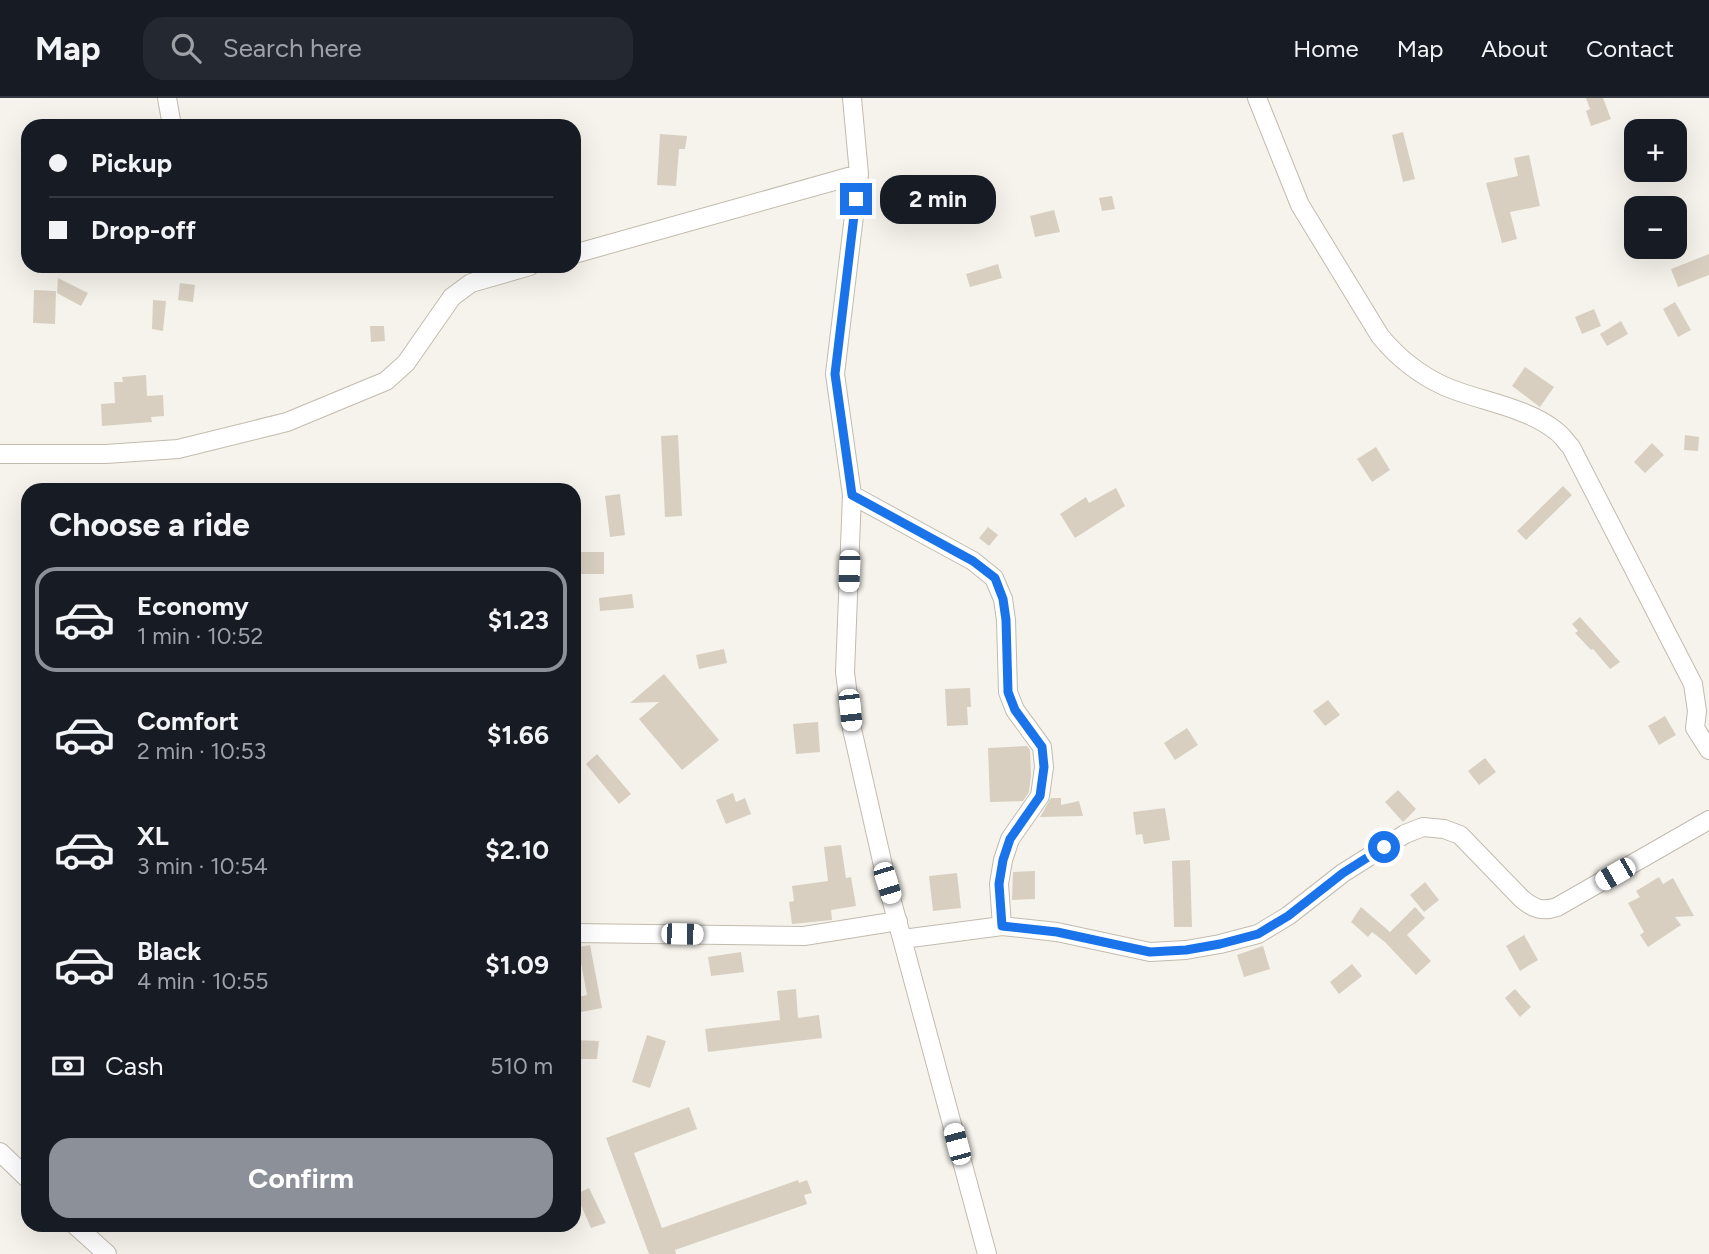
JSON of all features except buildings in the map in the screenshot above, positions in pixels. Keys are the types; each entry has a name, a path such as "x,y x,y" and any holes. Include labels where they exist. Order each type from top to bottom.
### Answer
{"street":[{"path":"167,98 171,119"},
{"path":"852,98 859,174 835,374 852,495 845,672 852,729 887,883 987,1254"},
{"path":"1257,98 1300,205 1380,336 1393,352 1406,364 1444,386 1537,419 1557,431 1571,447 1693,684 1697,710 1695,729 1709,750"},
{"path":"581,252 859,174"},
{"path":"0,454 106,454 178,449 286,422 386,380 406,363 452,297 471,283 506,273"},
{"path":"852,495 973,561 995,578 1003,599 1008,692 1015,710 1042,747 1044,767 1040,796 1010,839 1003,860 999,884 1002,926"},
{"path":"581,933 804,936 1002,926 1057,932 1150,952 1186,950 1258,934 1288,916 1343,873 1405,834 1423,827 1444,828 1460,835 1531,907 1548,910 1709,820"},
{"path":"0,1152 21,1173"},
{"path":"83,1232 107,1254"}],"route":[{"path":"856,199 835,374 852,495 973,561 995,578 1003,599 1006,620 1008,692 1015,710 1042,747 1044,767 1040,796 1010,839 1003,860 999,884 1002,926 1057,932 1150,952 1186,950 1220,944 1258,934 1288,916 1343,873 1384,847"}]}
